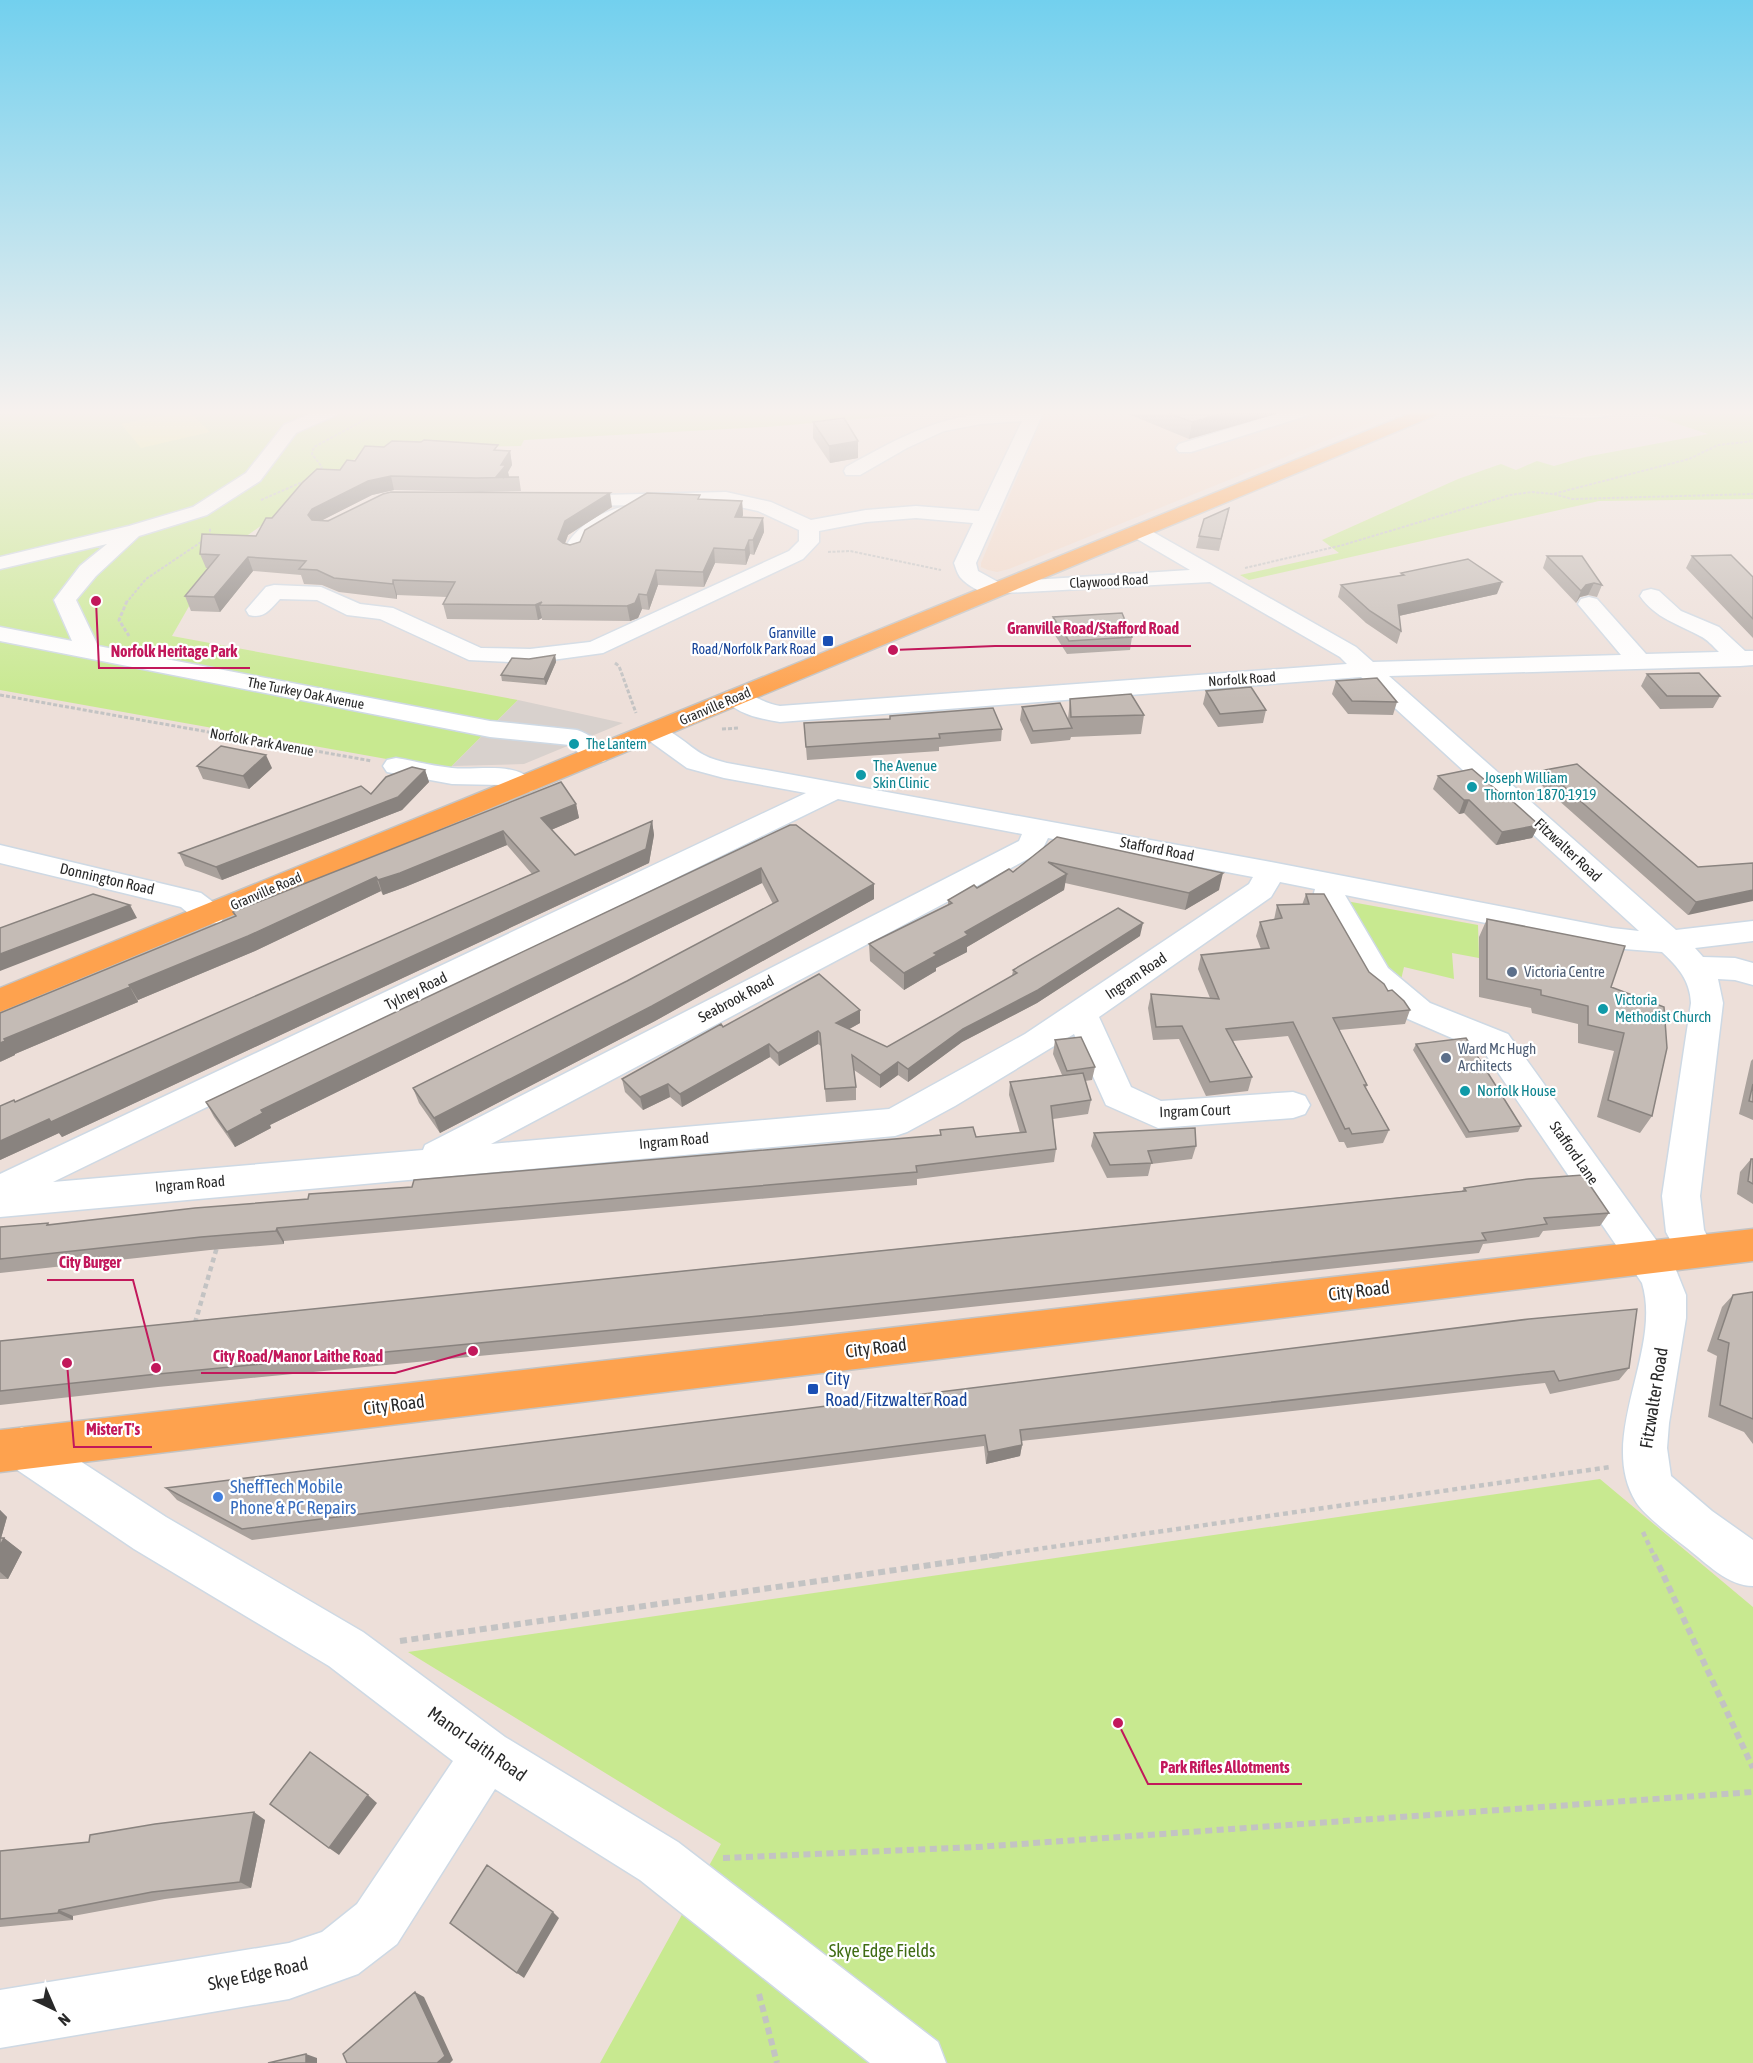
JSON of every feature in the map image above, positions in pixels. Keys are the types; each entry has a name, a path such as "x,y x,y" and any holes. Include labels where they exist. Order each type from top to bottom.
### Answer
{"main road":[{"name":"Granville Road","path":"0,1001 523,785 586,746 653,732 1198,507"},
{"name":"City Road","path":"11,1450 1753,1245"}],"street":[{"path":"0,563 135,531 206,507"},
{"path":"573,552 577,540 629,507"},
{"path":"767,507 809,527 866,516 916,512 986,518"},
{"path":"991,507 965,562 969,574 1000,588"},
{"path":"257,610 274,592 321,594 355,610 395,616 425,633 477,655 530,656 595,648 796,555 808,542 809,527"},
{"path":"88,650 66,600 88,571 135,531"},
{"name":"Fitzwalter Road","path":"1139,532 1348,652 1669,941 1694,968 1708,991 1682,1206 1685,1232 1696,1251"},
{"name":"Claywood Road","path":"1000,588 1215,575"},
{"path":"1651,596 1673,616 1711,632 1746,659"},
{"path":"1589,604 1639,661"},
{"name":"The Turkey Oak Avenue","path":"0,634 586,746"},
{"name":"Norfolk Road","path":"735,697 762,712 780,714 1369,669 1746,659"},
{"name":"Stafford Road","path":"653,732 686,756 707,766 831,792 1038,827 1612,938 1646,943 1753,931"},
{"path":"396,766 452,776 507,777 523,785"},
{"name":"Tylney Road","path":"0,1191 831,792"},
{"name":"Seabrook Road","path":"424,1162 1031,846 1038,827"},
{"name":"Donnington Road","path":"0,854 191,900 210,915"},
{"name":"Ingram Road","path":"0,1202 424,1162 895,1122 958,1091 1082,1013 1261,890 1271,871"},
{"name":"Stafford Lane","path":"1330,883 1329,893 1377,976 1419,1011 1496,1043 1648,1257"},
{"path":"1694,968 1736,969 1753,974"},
{"name":"Ingram Court","path":"1082,1013 1118,1096 1158,1115 1293,1105"},
{"name":"Fitzwalter Road","path":"1648,1257 1666,1288 1667,1306 1664,1336 1646,1429 1644,1456 1652,1487 1694,1526 1744,1563 1753,1563"},
{"name":"Manor Laith Road","path":"11,1450 346,1649 487,1755 659,1861 736,1919 917,2063"},
{"name":"Skye Edge Road","path":"0,2019 289,1971 338,1954 377,1924 487,1755"}],"path":[{"path":"1215,575 1343,545 1469,507"},
{"path":"132,642 119,620 123,608 138,584 162,566 196,548 210,536 209,524"},
{"path":"796,555 850,551 929,569 969,574"},
{"path":"586,746 636,713 619,666 595,648"},
{"name":"Norfolk Park Avenue","path":"0,694 396,766"},
{"path":"194,1329 219,1241"},
{"path":"346,1649 1619,1466 1644,1456"},
{"path":"1642,1529 1753,1768"},
{"path":"718,1858 978,1847 1753,1792"}],"shaded area":[{"path":"1004,507 1161,507 1009,569 997,572 981,567"},
{"path":"518,700 623,723 524,764 452,766"}],"green space":[{"path":"0,507 287,507 241,540 212,566 172,636 518,700 448,770 0,690"},
{"path":"1395,507 1571,507 1249,580 1240,575 1339,553 1322,540"},
{"path":"1346,901 1478,925 1479,958 1452,953 1454,979 1404,967 1400,984 1379,975"},
{"name":"Skye Edge Fields","path":"1600,1479 1753,1607 1753,2063 600,2063 721,1844 408,1652"}],"building":[{"path":"281,507 315,507 308,515 312,520 328,521 356,507 587,507 565,521 558,539 570,545 580,542 585,530 623,507 739,507 735,517 763,518 753,540 749,540 745,550 714,548 703,572 656,570 647,595 639,594 635,603 627,606 539,605 542,602 535,605 443,604 455,582 393,580 393,584 334,578 317,570 299,569 306,561 248,557 214,597 185,596 219,555 200,554 202,534 256,536 266,518 272,518"},
{"path":"1229,508 1221,539 1199,536 1204,519"},
{"path":"1731,555 1753,577 1753,619 1692,556"},
{"path":"1547,556 1582,556 1602,585 1594,583 1586,585 1581,591"},
{"path":"1468,559 1502,582 1398,605 1401,631 1370,611 1341,585 1404,575 1401,573"},
{"path":"1122,613 1132,637 1069,641 1053,617"},
{"path":"555,655 544,679 501,675 512,658 529,659"},
{"path":"1699,673 1720,696 1667,696 1647,674"},
{"path":"1377,678 1397,702 1352,701 1336,681"},
{"path":"1251,687 1266,710 1220,714 1206,691"},
{"path":"1131,694 1144,715 1071,717 1070,699"},
{"path":"1060,703 1072,728 1033,731 1022,707"},
{"path":"993,708 1002,729 939,734 940,738 806,747 804,723 890,719 890,716"},
{"path":"221,746 266,755 243,776 197,766"},
{"path":"1577,764 1698,867 1753,863 1753,890 1696,902 1545,770"},
{"path":"412,767 425,770 398,797 216,867 179,853 361,786 371,794 386,777"},
{"path":"1472,769 1539,825 1502,832 1469,800 1464,800 1438,776"},
{"path":"561,782 576,804 541,818 575,855 652,821 646,849 51,1122 49,1119 0,1141 0,1106 14,1100 15,1102 539,871 503,831 400,873 378,880 376,877 248,936 129,985 130,987 4,1039 5,1041 0,1043 0,1013 236,916 233,912"},
{"path":"790,825 796,825 874,884 652,1006 434,1118 413,1088 627,981 778,901 761,868 261,1110 263,1113 227,1132 206,1102"},
{"path":"1057,837 1223,873 1189,893 1048,862 1067,874 965,932 968,935 934,953 937,955 904,973 869,944 952,903 948,900 974,885 977,888 1009,869 1013,872"},
{"path":"93,894 130,905 0,954 0,928"},
{"path":"1306,894 1324,894 1369,972 1384,984 1388,991 1392,990 1404,1001 1410,1010 1333,1018 1367,1085 1364,1085 1389,1130 1352,1134 1349,1128 1345,1129 1293,1022 1226,1029 1252,1077 1210,1082 1182,1026 1156,1027 1151,994 1219,999 1201,955 1269,948 1260,922 1282,918 1277,905 1309,904"},
{"path":"1118,908 1143,923 1038,990 963,1029 908,1069 898,1062 880,1075 852,1055 856,1087 825,1089 818,1031 778,1053 769,1044 680,1094 668,1084 640,1097 622,1079 721,1024 723,1027 819,974 860,1010 836,1023 887,1047 1017,973 1013,970"},
{"path":"1487,919 1625,946 1611,987 1664,1007 1667,1048 1652,1116 1608,1100 1624,1033 1588,1025 1588,1006 1541,995 1541,990 1487,979"},
{"path":"1081,1037 1095,1067 1067,1071 1055,1040"},
{"name":"Norfolk House","path":"1466,1038 1521,1126 1469,1132 1416,1044"},
{"path":"1083,1073 1091,1100 1051,1106 1056,1149 916,1166 917,1172 277,1228 276,1231 0,1259 0,1227 48,1223 47,1225 195,1208 308,1199 309,1194 412,1187 414,1180 941,1135 940,1130 973,1127 976,1137 1026,1132 1010,1082"},
{"path":"1753,1084 1753,1102 1749,1101"},
{"path":"1195,1128 1196,1146 1148,1151 1152,1163 1110,1165 1094,1133"},
{"path":"1751,1159 1753,1159 1753,1184 1748,1181"},
{"path":"1583,1175 1609,1213 1544,1218 1547,1224 1482,1233 1486,1240 789,1313 0,1391 0,1341 1466,1191 1464,1188 1528,1179"},
{"path":"1753,1292 1753,1419 1720,1405 1729,1343 1718,1339 1733,1295"},
{"path":"1637,1309 1629,1368 1559,1381 1554,1371 1020,1430 1022,1445 988,1452 985,1435 242,1529 166,1488 1529,1319"},
{"path":"310,1752 368,1795 329,1848 270,1804"},
{"path":"254,1812 240,1882 152,1892 59,1910 58,1913 0,1919 0,1851 89,1842 90,1835 155,1824"},
{"path":"487,1865 553,1912 517,1973 450,1923"},
{"path":"415,1992 445,2056 437,2063 347,2063 343,2054"},
{"path":"306,2054 306,2063 268,2063"}],"place":[{"name":"Norfolk Heritage Park","path":"96,601"},
{"name":"Granville Road/Norfolk Park Road","path":"828,641"},
{"name":"Granville Road/Stafford Road","path":"893,650"},
{"name":"The Lantern","path":"574,744"},
{"name":"The Avenue Skin Clinic","path":"861,775"},
{"name":"Joseph William Thornton 1870-1919","path":"1472,787"},
{"name":"Victoria Centre","path":"1512,972"},
{"name":"Victoria Methodist Church","path":"1603,1009"},
{"name":"Ward Mc Hugh Architects","path":"1446,1058"},
{"name":"Norfolk House","path":"1465,1091"},
{"name":"City Road/Manor Laithe Road","path":"473,1351"},
{"name":"Mister T's","path":"67,1363"},
{"name":"City Burger","path":"156,1368"},
{"name":"City Road/Fitzwalter Road","path":"813,1389"},
{"name":"SheffTech Mobile Phone & PC Repairs","path":"218,1497"},
{"name":"Park Rifles Allotments","path":"1118,1723"}]}
